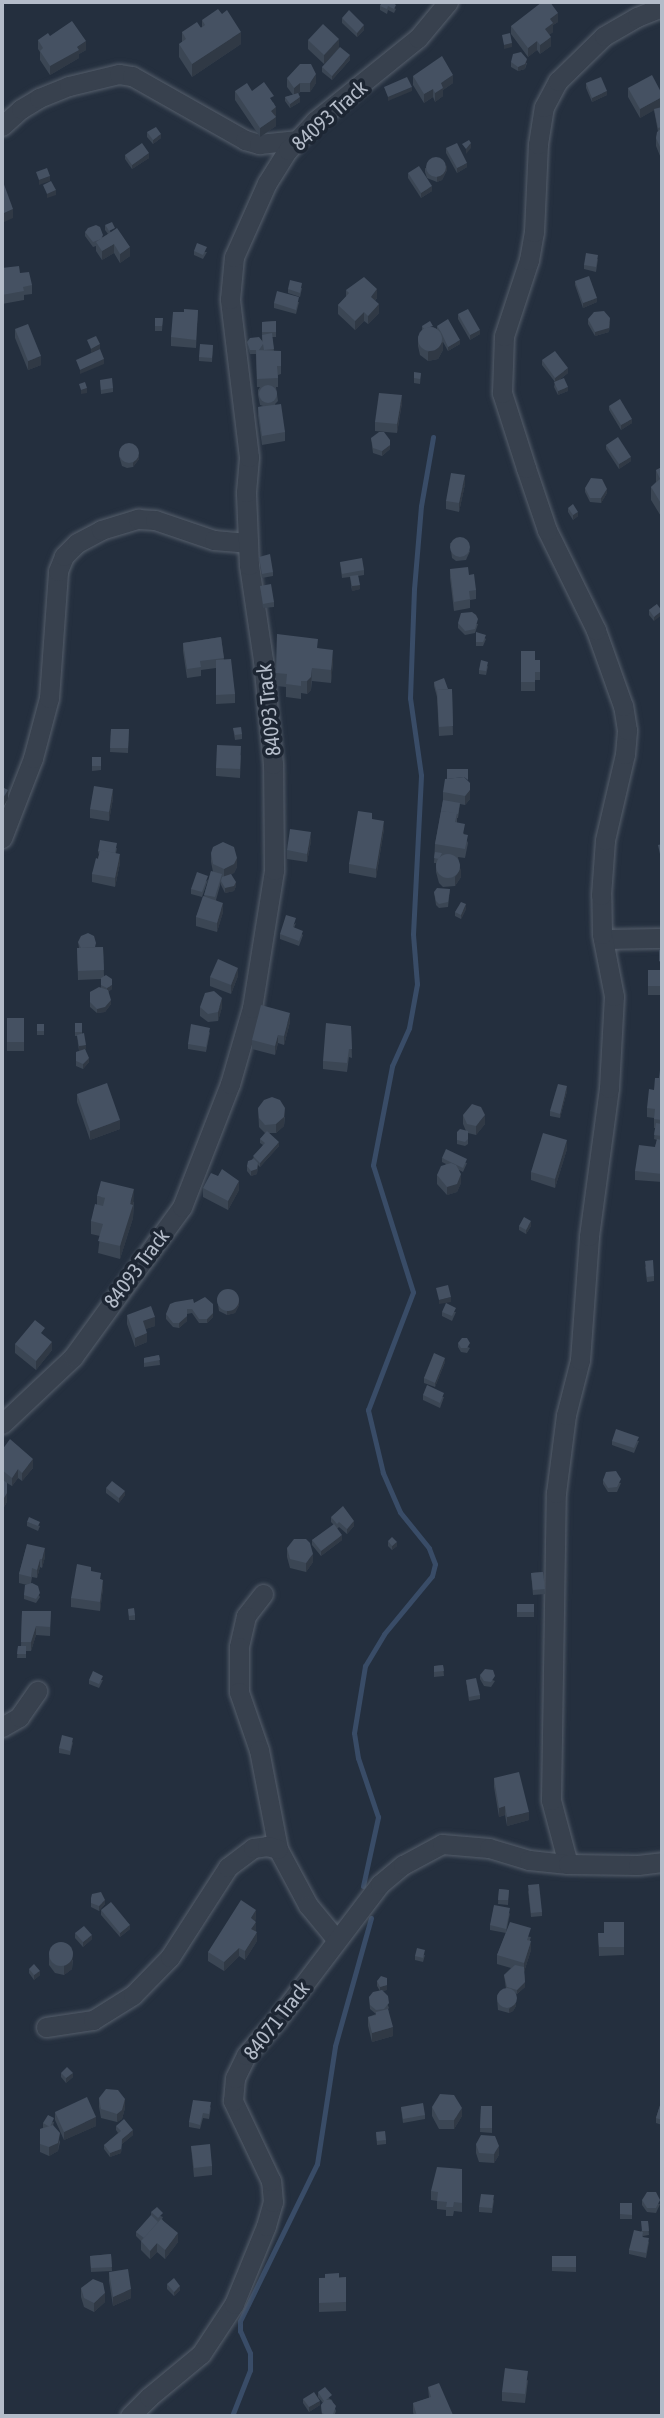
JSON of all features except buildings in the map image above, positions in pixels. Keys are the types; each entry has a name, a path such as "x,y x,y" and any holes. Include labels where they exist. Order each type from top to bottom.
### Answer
{"street":[{"name":"84093 Track","path":"2,1424 73,1357 182,1207 230,1084 252,1008 274,870 274,777 263,660 247,543 249,457 230,279 240,240 267,183 296,140 315,121 418,38 448,2"},
{"path":"568,1864 551,1800 556,1493 566,1415 580,1360 587,1259 613,1047 614,996 600,919 605,839 625,754 625,718 596,630 547,530 502,393 504,336 529,260 534,232 538,144 544,107 558,81 604,36 637,17 662,7"},
{"path":"2,125 39,98 69,86 118,74 132,76 245,140 259,144 296,140"},
{"path":"2,838 33,758 49,698 58,571 64,556 77,543 101,530 138,519 155,520 214,540 247,543"},
{"path":"603,939 662,938"},
{"path":"263,1594 246,1616 237,1674 239,1692 259,1750 278,1849 308,1905 336,1939"},
{"path":"2,1727 19,1717 37,1691"},
{"name":"84071 Track","path":"130,2416 201,2354 234,2304 273,2203 265,2163 233,2101 233,2087 246,2055 302,1988 336,1939 380,1884 403,1865 442,1844 489,1848 530,1860 568,1864 662,1862"},
{"path":"46,2027 93,2020 133,1995 170,1957 228,1867 253,1848 267,1846 278,1849"}],"waterway":[{"path":"363,1886 378,1817 358,1758 354,1733 365,1666 384,1634 432,1576 435,1564 429,1548 400,1512 383,1473 368,1410 413,1292 373,1165 392,1066 409,1028 417,984 413,934 421,775 410,698 414,589 421,506 433,437"},
{"path":"232,2416 250,2370 250,2353 240,2331 240,2321 317,2164 335,2046 371,1918"}]}
